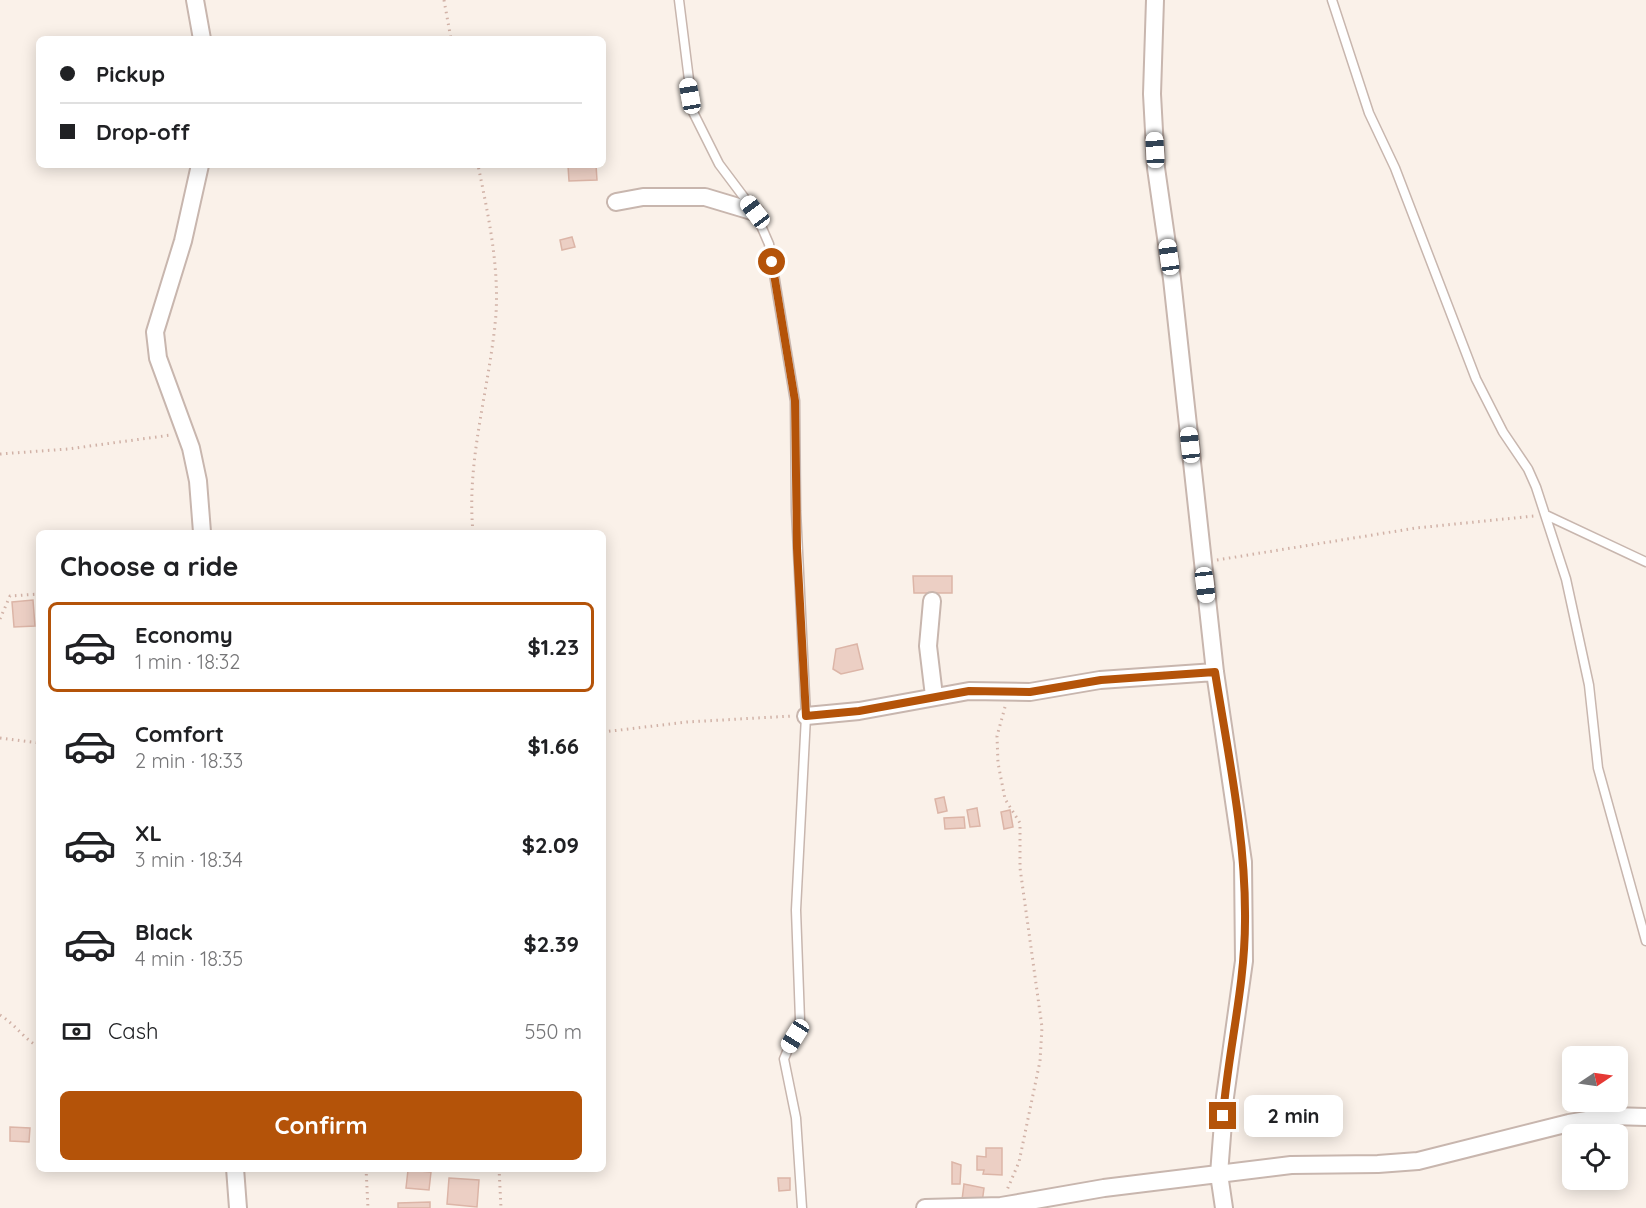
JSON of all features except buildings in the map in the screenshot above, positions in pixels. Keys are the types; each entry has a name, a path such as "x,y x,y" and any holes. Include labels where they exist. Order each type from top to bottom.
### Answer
{"street":[{"path":"195,0 201,36"},
{"path":"1155,0 1152,94 1156,168 1172,279 1215,672 1243,862 1244,961 1225,1097 1219,1173 1224,1208"},
{"path":"199,168 183,241 157,319 155,332 158,358 191,448 198,481 202,530"},
{"path":"616,202 643,197 705,197 755,212"},
{"path":"932,601 928,646 934,696"},
{"path":"806,716 859,711 969,691 1011,693 1101,680 1215,672"},
{"path":"925,1208 1003,1207 1104,1188 1290,1165 1418,1161 1569,1123 1611,1116 1646,1117"},
{"path":"236,1172 238,1208"}],"lane":[{"path":"679,0 693,112 719,164 755,212 769,244 795,401 797,548 806,716 796,900 800,1020 784,1059 796,1118 802,1208"},
{"path":"1332,0 1369,113 1395,168 1476,379 1503,432 1528,469 1546,515 1566,579 1589,684 1598,768 1646,941"},
{"path":"1546,515 1646,562"}],"path":[{"path":"444,0 450,36"},
{"path":"473,530 475,461 495,316 497,284 492,238 479,168"},
{"path":"0,454 128,442 180,433"},
{"path":"1203,563 1436,525 1546,515"},
{"path":"0,619 10,596 36,594"},
{"path":"1003,1207 1018,1162 1040,1061 1042,1027 1020,868 1020,823 1005,799 998,763 997,736 1001,717 1011,693"},
{"path":"606,732 687,722 806,716"},
{"path":"0,738 36,743"},
{"path":"0,1015 14,1023 36,1045"},
{"path":"366,1172 368,1208"},
{"path":"499,1172 501,1208"}],"route":[{"path":"772,262 795,401 797,548 806,716 902,704 941,694 969,691 1030,692 1101,680 1215,672 1243,862 1245,920 1244,961 1223,1116"}]}
